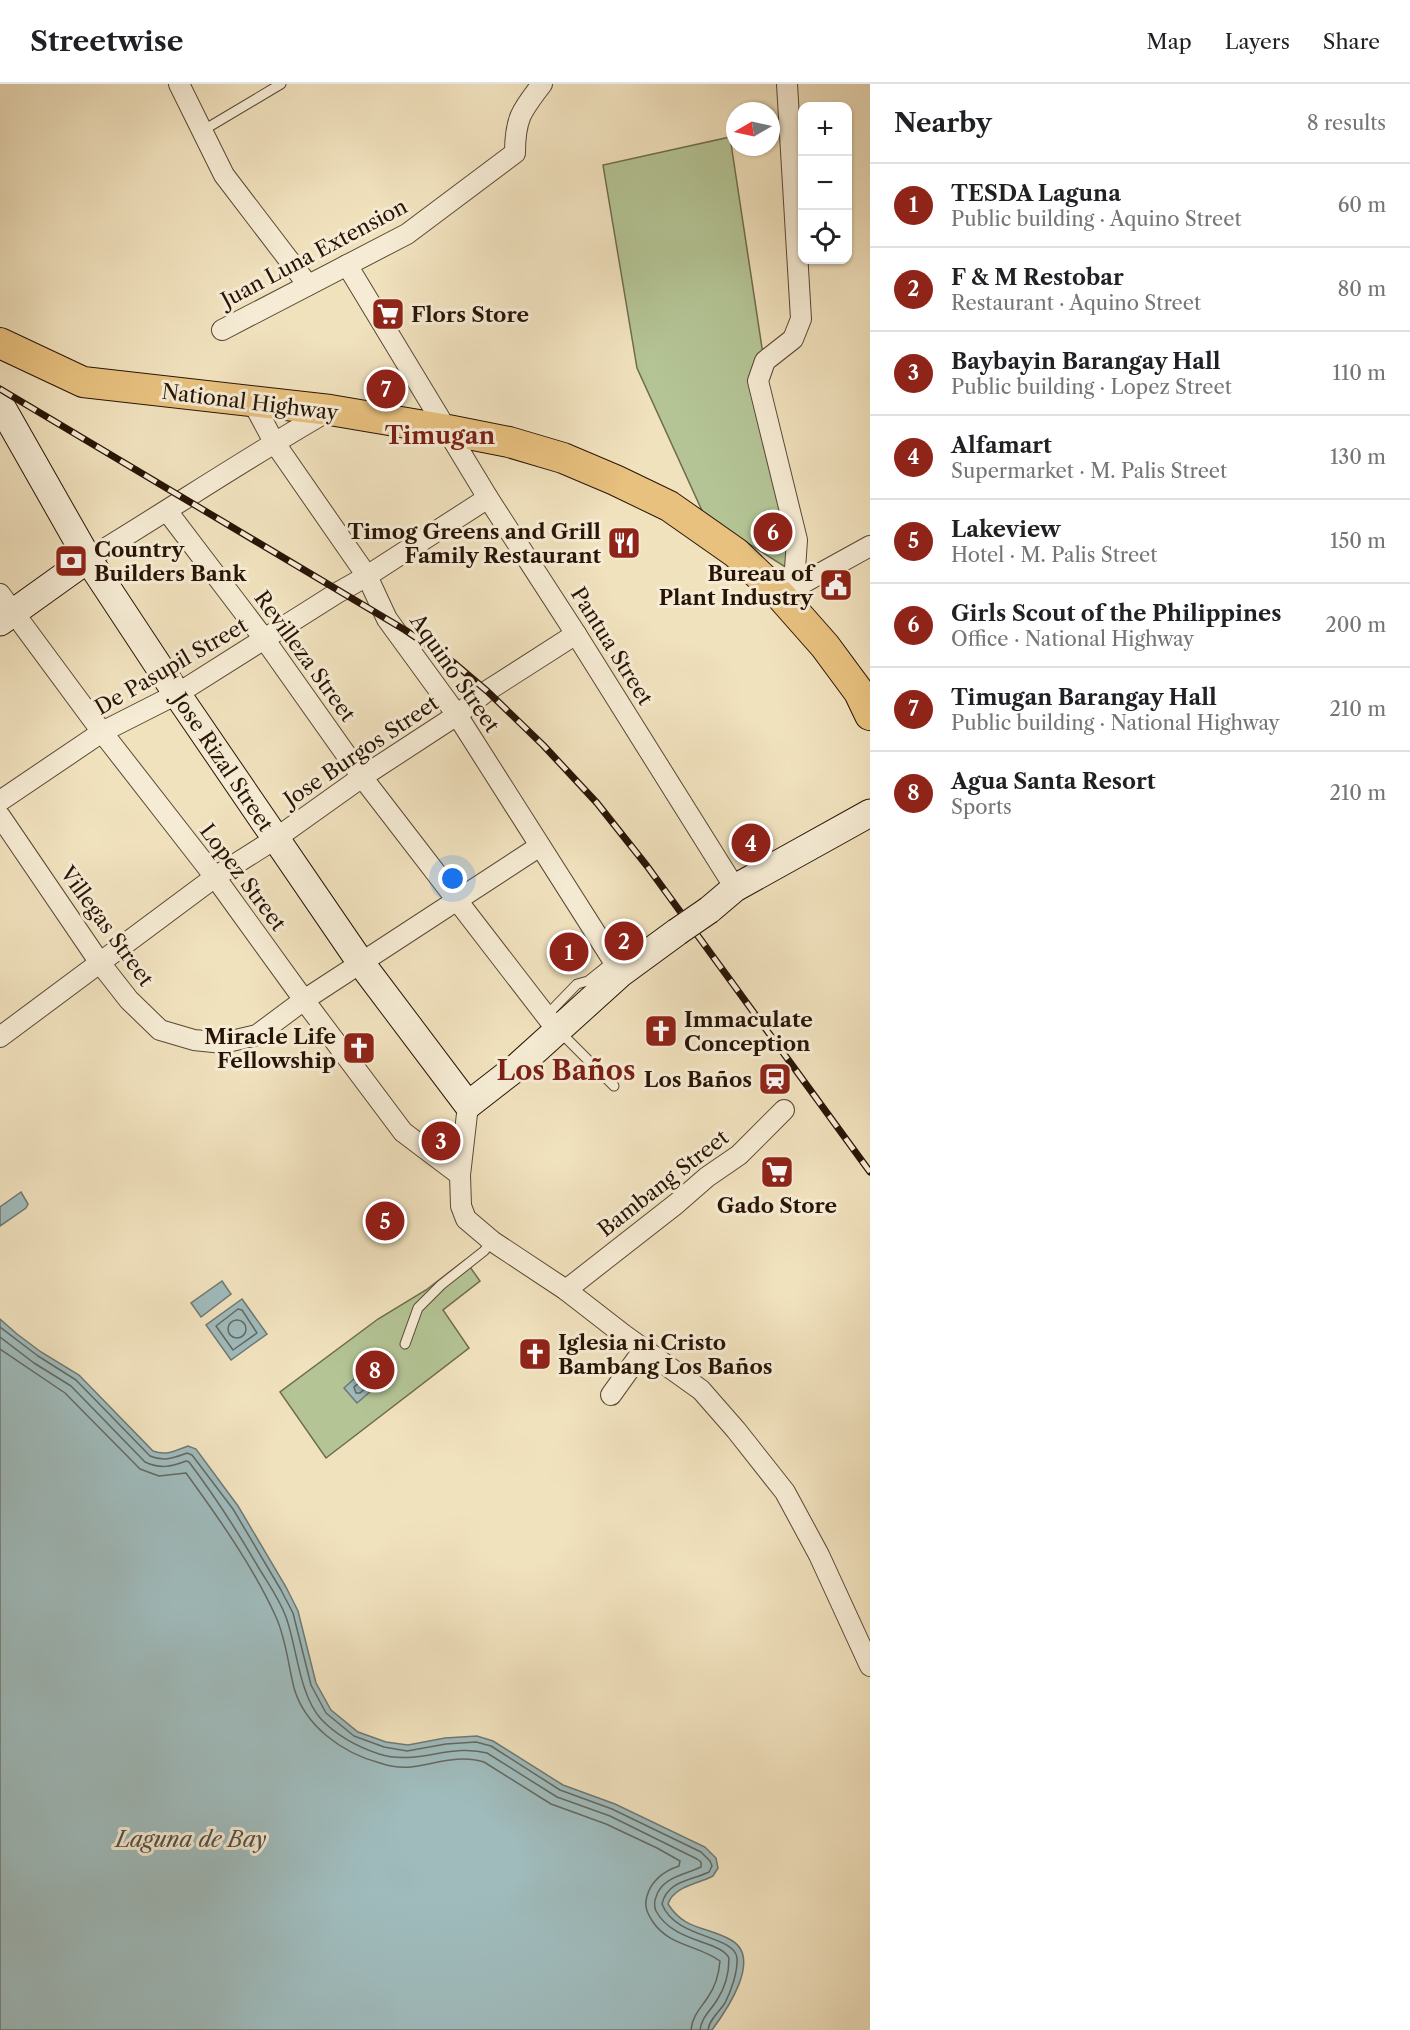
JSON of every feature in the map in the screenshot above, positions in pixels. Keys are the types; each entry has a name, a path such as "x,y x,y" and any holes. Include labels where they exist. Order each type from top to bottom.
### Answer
{"main road":[{"name":"National Highway","path":"0,343 83,382 330,410 448,430 509,442 563,458 615,480 660,502 736,553 784,593 859,692 870,715"},
{"name":"Jose Rizal Street","path":"0,404 9,440 177,694 361,963 468,1105"},
{"path":"4,610 88,559"},
{"path":"468,1105 517,1067 552,1022 617,967 677,932 709,910 735,888 870,813"}],"street":[{"path":"179,84 225,175 308,285"},
{"name":"Juan Luna Extension","path":"222,330 407,234 515,153 515,130 522,109 542,84"},
{"path":"784,593 795,569 797,540 758,381 765,361 793,339 801,319 787,84"},
{"name":"Pantua Street","path":"347,265 488,498 735,888"},
{"name":"Aquino Street","path":"252,401 274,442 368,576 387,619 457,715 617,967"},
{"path":"88,559 274,442 330,410"},
{"name":"De Pasupil Street","path":"0,801 102,732 177,694 337,593 368,576 488,498"},
{"name":"Revilleza Street","path":"167,511 264,640 362,777 552,1022"},
{"path":"784,593 870,546"},
{"name":"Lopez Street","path":"4,610 215,877 304,1000 404,1131 460,1175"},
{"name":"Jose Burgos Street","path":"0,1037 215,877 457,715 487,691 576,634"},
{"name":"Villegas Street","path":"0,816 100,963 129,1000 160,1030 194,1040 223,1043 257,1035 304,1000 540,846"},
{"path":"468,1105 460,1175 461,1206 466,1219 492,1241 566,1290 701,1390 785,1492 862,1631 870,1666"},
{"name":"Bambang Street","path":"566,1290 707,1177 739,1155 784,1110"},
{"path":"611,1395 644,1349"}],"lane":[{"path":"202,131 281,84"},
{"path":"552,1022 614,1086"},
{"path":"405,1344 418,1308 441,1285 484,1251 492,1241"}],"green space":[{"path":"726,138 726,156 733,156 771,407 801,577 704,515 637,368 603,165"},
{"path":"465,1260 480,1281 443,1310 469,1348 326,1458 280,1392 378,1319 426,1290"}],"water":[{"path":"21,1192 28,1204 26,1208 0,1226 0,1207"},
{"path":"222,1281 231,1294 201,1317 191,1303"},
{"path":"242,1299 267,1334 231,1360 206,1325"},
{"name":"Laguna de Bay","path":"0,1319 41,1352 79,1375 153,1451 166,1453 188,1446 196,1449 238,1506 286,1587 298,1611 316,1683 331,1710 358,1732 386,1742 408,1745 445,1738 477,1736 493,1741 563,1785 615,1804 705,1847 716,1858 718,1868 713,1876 681,1889 675,1893 668,1904 689,1924 731,1940 740,1948 744,1959 739,1985 712,2030 0,2030"},
{"path":"377,1358 391,1374 357,1403 344,1388"}],"railway":[{"path":"0,389 405,630 454,663 487,691 543,745 597,803 647,866 870,1172"}],"place":[{"name":"Flors Store","path":"388,314"},
{"name":"Timugan Barangay Hall","path":"386,389"},
{"name":"Girls Scout of the Philippines","path":"773,532"},
{"name":"Timog Greens and Grill Family Restaurant","path":"624,543"},
{"name":"Country Builders Bank","path":"71,561"},
{"name":"Bureau of Plant Industry","path":"836,585"},
{"name":"Alfamart","path":"751,843"},
{"name":"F & M Restobar","path":"624,941"},
{"name":"TESDA Laguna","path":"569,952"},
{"name":"Immaculate Conception","path":"661,1031"},
{"name":"Miracle Life Fellowship","path":"359,1048"},
{"name":"Los Baños","path":"775,1079"},
{"name":"Baybayin Barangay Hall","path":"441,1141"},
{"name":"Gado Store","path":"777,1172"},
{"name":"Lakeview","path":"385,1221"},
{"name":"Iglesia ni Cristo Bambang Los Baños","path":"535,1354"},
{"name":"Agua Santa Resort","path":"375,1370"}],"district":[{"name":"Timugan","path":"440,435"},
{"name":"Los Baños","path":"566,1070"}]}
